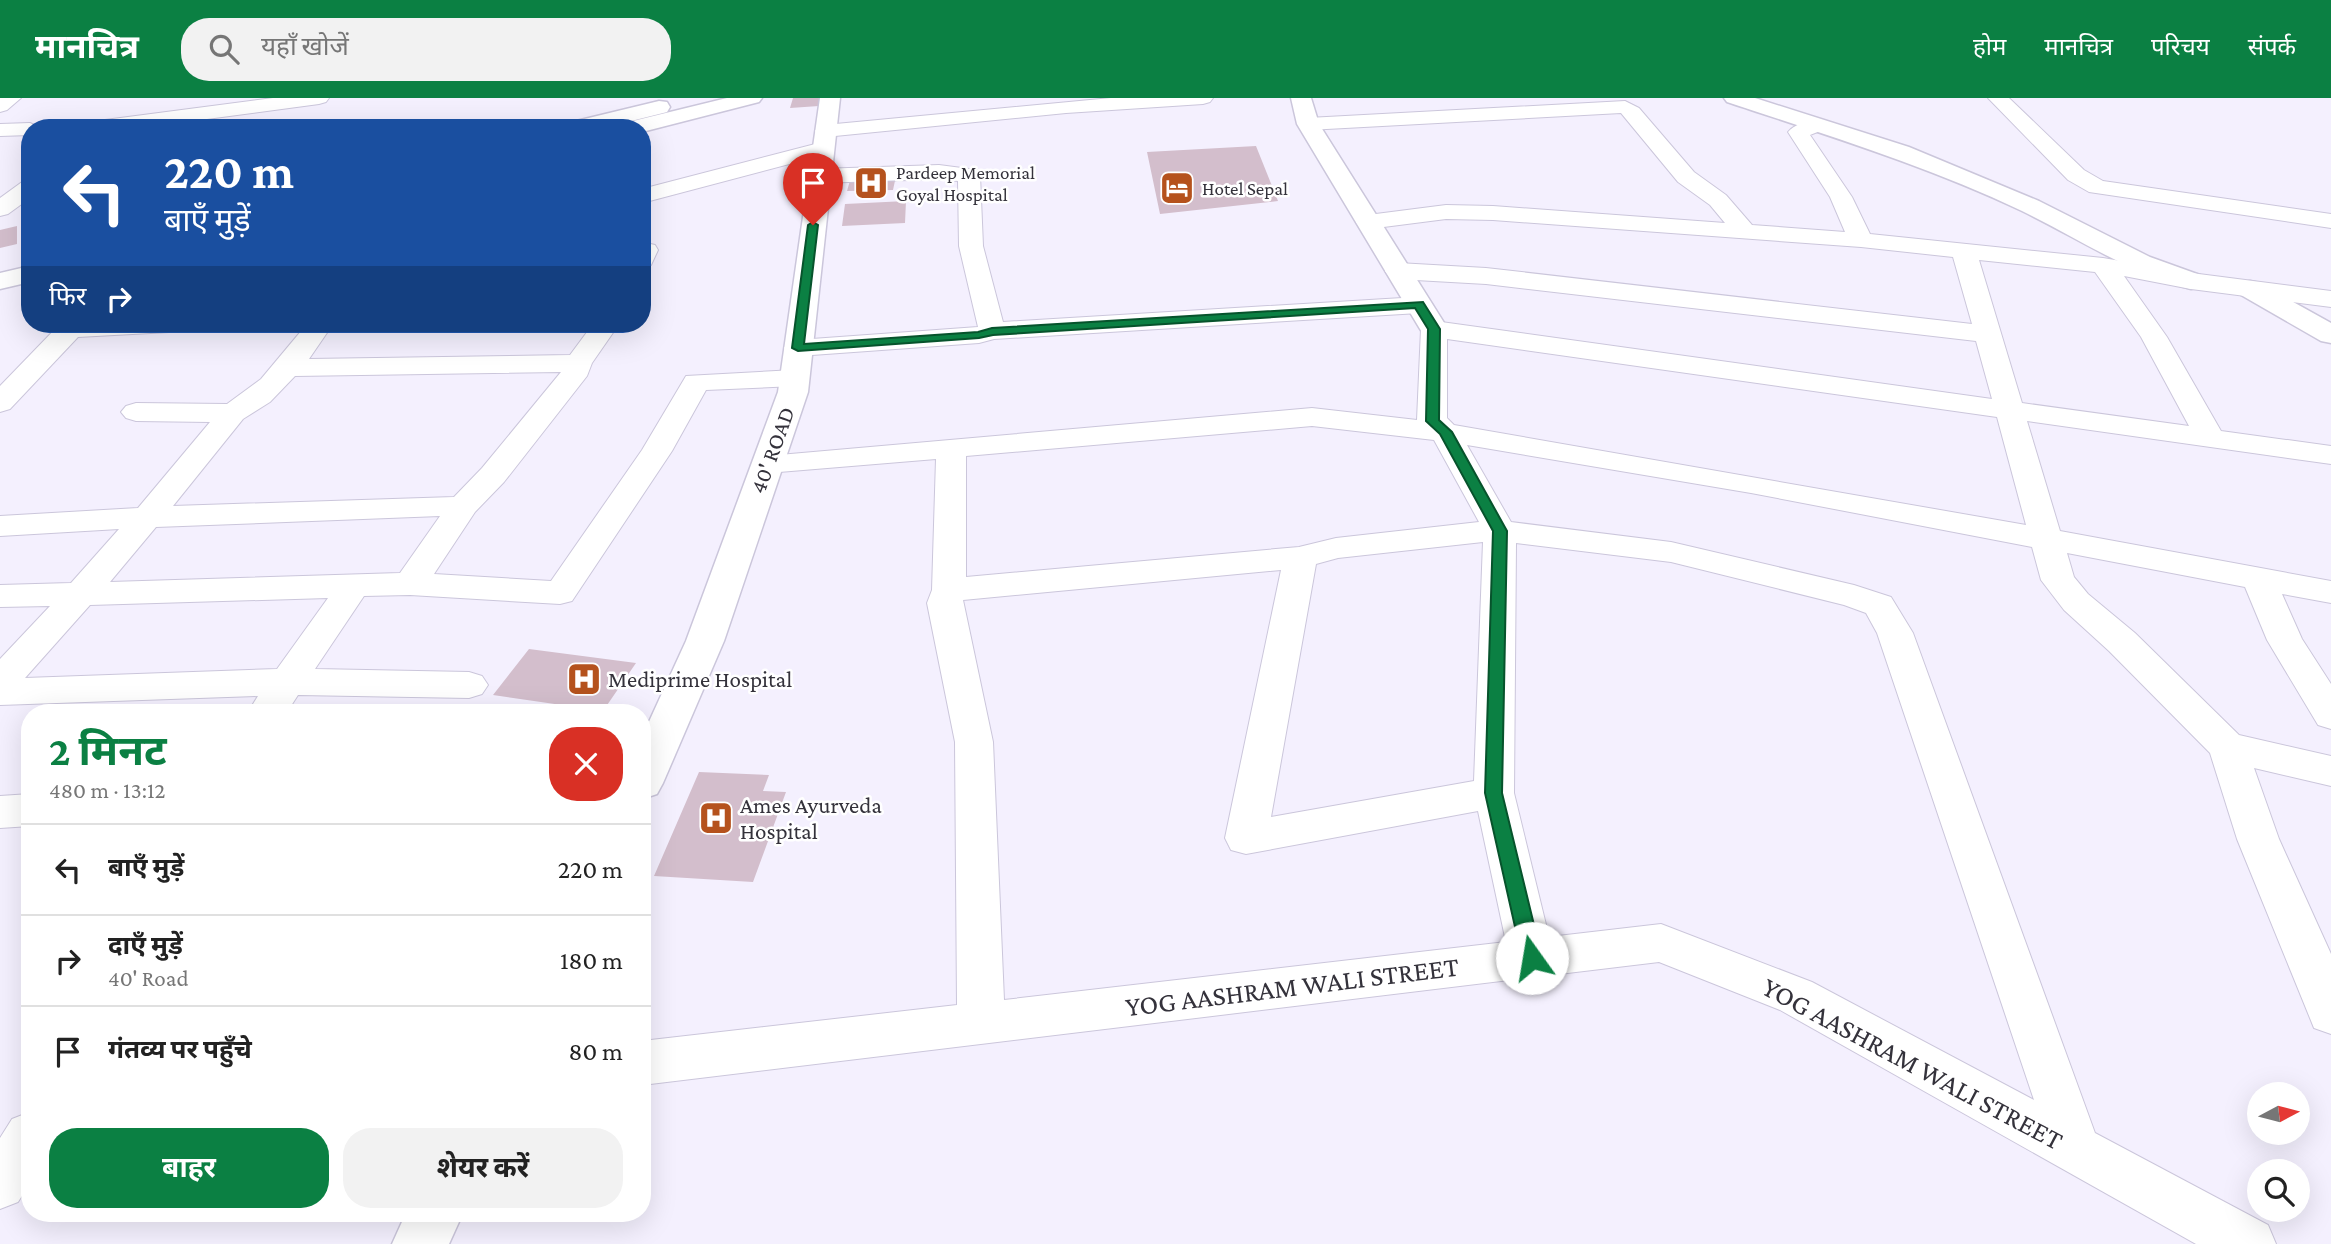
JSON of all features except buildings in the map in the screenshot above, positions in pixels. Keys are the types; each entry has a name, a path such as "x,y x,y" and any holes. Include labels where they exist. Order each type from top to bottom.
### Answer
{"street":[{"path":"0,106 11,98"},
{"path":"120,119 148,98"},
{"path":"163,119 319,98"},
{"path":"611,119 693,98"},
{"path":"651,123 752,98"},
{"name":"40' ROAD","path":"651,763 705,641 793,392 830,98"},
{"path":"651,194 822,152 1066,107 1203,98"},
{"path":"1301,98 1308,124 1426,317 1432,421 1445,432 1500,531 1494,793 1532,958"},
{"path":"1734,98 1901,152 2030,206 2141,262 2191,281"},
{"path":"1998,98 2076,175 2097,187 2331,221"},
{"path":"1308,124 1625,107 1632,111 1686,177 1718,200 1745,231"},
{"path":"1818,125 1798,132 1841,197 1860,240"},
{"path":"0,130 21,129"},
{"path":"822,152 968,175 971,246 992,331"},
{"path":"0,209 21,194"},
{"path":"1368,222 1446,212 1481,213 1860,240 2103,265 2191,281 2331,299"},
{"path":"1964,251 2044,539 2058,580 2066,592 2122,642 2227,747 2258,839 2327,990"},
{"path":"2103,265 2154,337 2211,439"},
{"path":"1398,271 1486,276 1989,334"},
{"path":"2250,289 2331,335"},
{"path":"0,596 410,584 560,593 657,451 695,382 992,331 1426,317 2010,411 2331,455"},
{"path":"0,403 67,333"},
{"path":"0,682 82,595 150,517 233,414 248,405 290,368 314,333"},
{"path":"410,584 463,506 502,465 577,370 578,363 600,333"},
{"path":"290,368 578,363"},
{"path":"136,412 233,414"},
{"path":"767,464 1312,418 1445,432 1465,438 1751,484 2331,592"},
{"path":"951,448 949,590 944,603 974,742 981,1023"},
{"path":"0,526 150,517 463,506"},
{"path":"949,590 1300,558 1349,546 1455,533 1500,531 1671,552 1854,596 1878,605 1895,633 2077,1150"},
{"path":"1300,558 1246,838 1494,793"},
{"path":"2259,580 2285,640 2331,715"},
{"path":"276,697 354,586"},
{"path":"0,692 276,697 469,685"},
{"path":"2227,747 2331,771"},
{"name":"YOG AASHRAM WALI STREET","path":"651,1062 1661,943 1796,996 2249,1244"},
{"path":"0,1184 21,1150"},
{"path":"420,1244 431,1222"}],"place":[{"name":"Pardeep Memorial Goyal Hospital","path":"871,183"},
{"name":"Hotel Sepal","path":"1177,188"},
{"name":"Mediprime Hospital","path":"584,679"},
{"name":"Ames Ayurveda Hospital","path":"716,818"}],"route":[{"path":"813,225 798,348 979,335 992,331 1419,305 1434,329 1432,421 1445,432 1500,531 1494,793 1532,958"}]}
